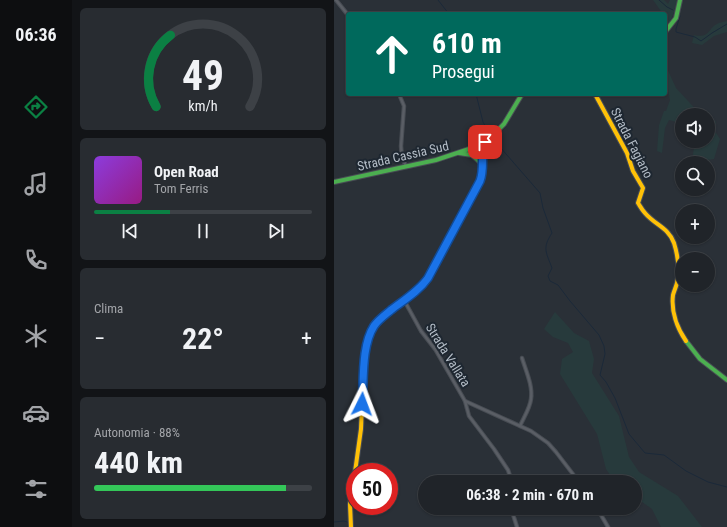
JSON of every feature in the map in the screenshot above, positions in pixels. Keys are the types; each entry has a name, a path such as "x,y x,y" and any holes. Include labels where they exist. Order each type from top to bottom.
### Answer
{"main road":[{"path":"667,30 676,17 680,0"},
{"name":"Strada Cassia Sud","path":"334,182 459,153 475,147 494,135 510,114 521,96"},
{"name":"Strada Fagiano","path":"596,96 627,153 633,171 643,188 638,203 643,212 671,233 675,245 679,269 672,306 678,329 700,360 727,380"},
{"path":"481,160 483,149 487,140"},
{"path":"356,463 361,431 365,359 369,335 376,322 422,286 428,278 480,181 483,167 475,147"},
{"path":"459,153 469,154 481,160"},
{"path":"350,515 351,527"}],"street":[{"path":"336,0 346,12"},
{"path":"400,96 404,106 401,146 402,158 406,166"},
{"name":"Strada Vallata","path":"404,300 421,331 435,349 465,401 531,431 548,443 573,475"},
{"path":"520,426 532,398 522,358"},
{"path":"465,401 468,416 494,448 510,475"},
{"path":"513,515 516,527"},
{"path":"601,515 608,527"}],"shaded area":[{"path":"653,0 664,0 668,4 670,0 677,0 671,19 667,25 667,12 662,12"},
{"path":"727,21 727,32 714,36 702,45 692,43 694,35 703,36 714,26"},
{"path":"667,68 676,88 695,108 675,108 675,122 669,120 665,128 662,153 657,151 659,125 664,111 666,111 670,100 667,84"},
{"path":"715,132 720,139 715,156 693,156 694,148 715,148"},
{"path":"555,312 574,333 589,341 594,359 592,373 619,416 629,457 639,472 678,496 702,527 661,527 652,509 642,502 642,475 610,475 606,469 597,434 560,374 562,359 573,352 568,343 553,337 544,329"}],"waterway":[{"path":"438,0 447,12"},
{"path":"659,0 673,10"},
{"path":"680,16 676,32 695,37 701,41 727,24"},
{"path":"476,96 483,122 491,136"},
{"path":"493,139 540,193 543,208 552,233 546,246 552,268 548,276 550,281 558,285 599,335 604,346 605,354 600,375 606,382 615,398 629,434 645,453 664,455 686,471 708,482 727,487"},
{"path":"334,522 344,521 350,523"}],"traffic: fast":[{"path":"667,29 676,18 680,0"},
{"path":"334,182 436,160 475,147 489,139 504,124 521,96"},
{"path":"475,147 479,160"},
{"path":"459,153 472,155 480,162"},
{"path":"686,341 700,359 727,380"}],"traffic: slow":[{"path":"596,96 627,153 633,171 643,188 638,203 643,211 669,234 674,243 678,273 677,283 673,295 673,307 677,325 686,341"},
{"path":"356,463 361,429 364,360 370,333 375,324 381,318 417,291 429,278 462,215"},
{"path":"350,515 351,527"}],"traffic: jam":[{"path":"462,215 480,181 485,142"}],"route":[{"path":"362,404 365,359 369,335 376,322 422,286 439,260 482,176 482,152 485,142"}]}
